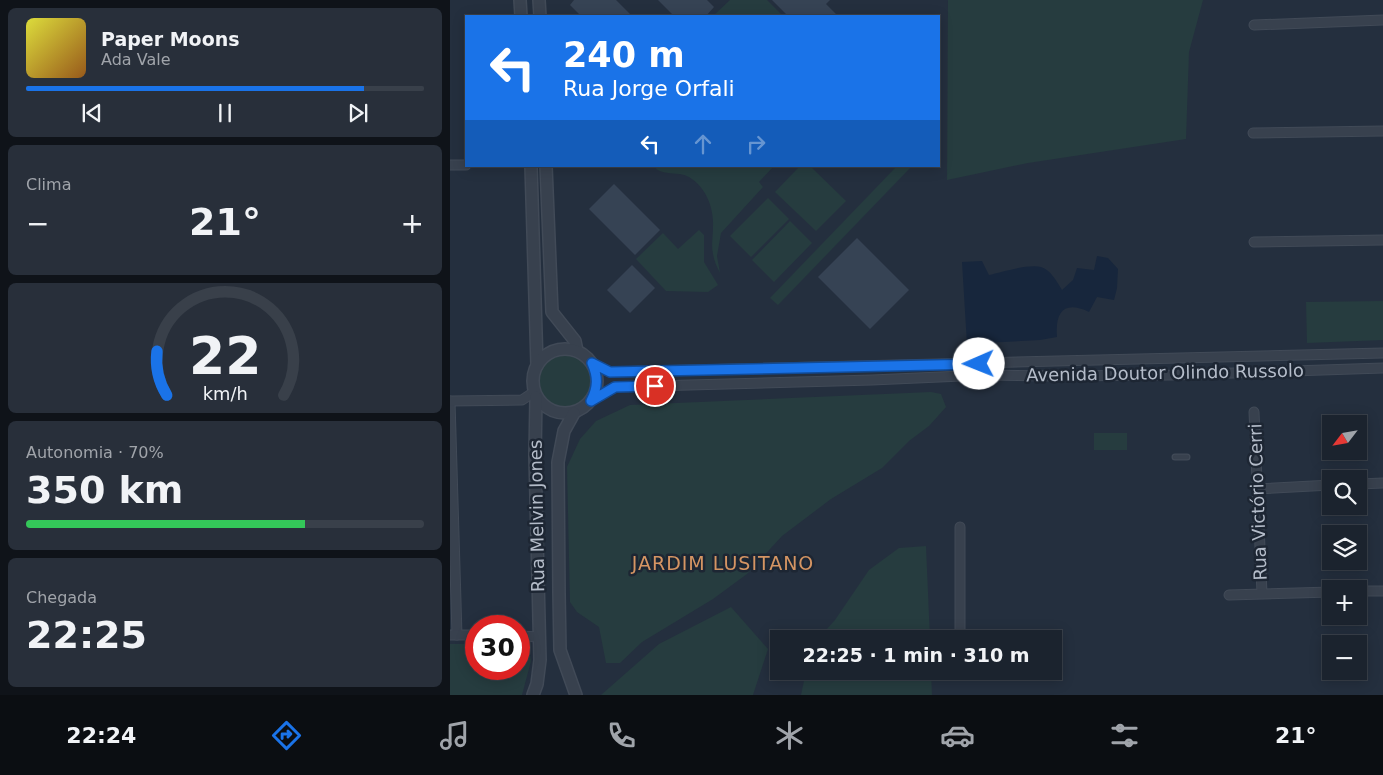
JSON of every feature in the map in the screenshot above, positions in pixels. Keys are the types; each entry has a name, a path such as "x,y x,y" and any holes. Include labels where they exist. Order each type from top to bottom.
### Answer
{"street":[{"path":"520,0 521,15"},
{"path":"539,0 540,15"},
{"path":"1254,25 1383,20"},
{"path":"1253,133 1383,131"},
{"path":"450,165 465,164"},
{"path":"531,167 537,365"},
{"path":"546,167 552,312 575,341 576,351"},
{"path":"1254,242 1383,240"},
{"path":"567,349 576,351 592,363 596,372 596,392 591,401 574,413 563,414 552,411 543,405 535,394 532,382 533,373 542,358 550,352 567,349"},
{"name":"Avenida Doutor Olindo Russolo","path":"592,363 610,372 1383,353"},
{"path":"1170,359 1171,375"},
{"path":"1182,359 1183,374"},
{"path":"1057,362 1057,376"},
{"name":"Avenida Doutor Olindo Russolo","path":"591,401 615,387 985,375 1171,375 1383,368"},
{"path":"454,635 450,401 522,400 535,394"},
{"name":"Rua Melvin Jones","path":"532,695 537,684 540,660 535,394"},
{"name":"Rua Victório Cerri","path":"1254,412 1262,593"},
{"name":"Rua Melvin Jones","path":"574,413 564,431 558,462 560,650 576,695"},
{"path":"1367,484 1383,483"},
{"path":"1257,488 1322,485"},
{"path":"960,527 960,630"},
{"path":"1367,591 1383,591"},
{"path":"1230,595 1322,592"},
{"path":"530,636 540,636"}],"lane":[{"path":"1174,457 1187,457"}],"green space":[{"path":"730,0 767,0 782,15 714,15"},
{"path":"948,0 1203,0 1189,52 1186,139 1028,163 947,180"},
{"path":"657,167 773,167 759,182 763,187 721,233 717,256 720,273 712,251 712,213 704,192 695,181 685,175 656,169"},
{"path":"799,167 811,167 846,201 816,231 775,192"},
{"path":"896,167 911,167 778,305 770,298"},
{"path":"768,198 789,219 751,257 730,236"},
{"path":"790,221 812,243 774,282 752,260"},
{"path":"699,230 704,235 704,262 718,285 708,292 666,291 636,259 663,233 678,249"},
{"path":"1383,301 1383,340 1307,343 1306,302"},
{"path":"560,354 570,354 580,358 588,366 592,381 588,396 580,404 570,408 560,408 550,404 542,396 538,386 538,376 542,366 550,358"},
{"path":"931,392 941,394 946,407 929,426 909,441 882,468 831,499 782,536 747,574 713,599 642,642 620,663 606,663 599,627 577,612 570,602 567,467 580,439 596,421 630,405"},
{"path":"1094,433 1127,433 1127,450 1094,450"},
{"path":"926,546 930,630 826,630 869,570 899,548"},
{"path":"731,607 768,649 753,695 601,695 659,644"},
{"path":"450,644 465,644 465,680 526,680 522,695 450,695"},
{"path":"804,680 931,680 932,695 801,695"}],"water":[{"path":"1097,256 1108,258 1118,269 1114,300 1097,297 1089,312 1073,307 1067,308 1060,315 1057,337 1040,340 967,344 962,262 982,261 989,275 1022,267 1041,267 1051,273 1062,290 1073,280 1077,268 1094,270"}],"building":[{"path":"574,0 616,0 631,15 580,15 570,5"},
{"path":"658,0 707,0 714,7 707,15 673,15"},
{"path":"772,0 830,0 826,4 837,15 787,15"},
{"path":"614,184 660,230 635,255 589,209"},
{"path":"857,238 909,290 870,329 818,277"},
{"path":"632,265 655,288 630,313 607,290"}],"district":[{"name":"JARDIM LUSITANO","path":"723,563"}],"route":[{"path":"655,386 615,387 591,401 596,392 597,382 596,372 592,363 610,372 979,364"}]}
